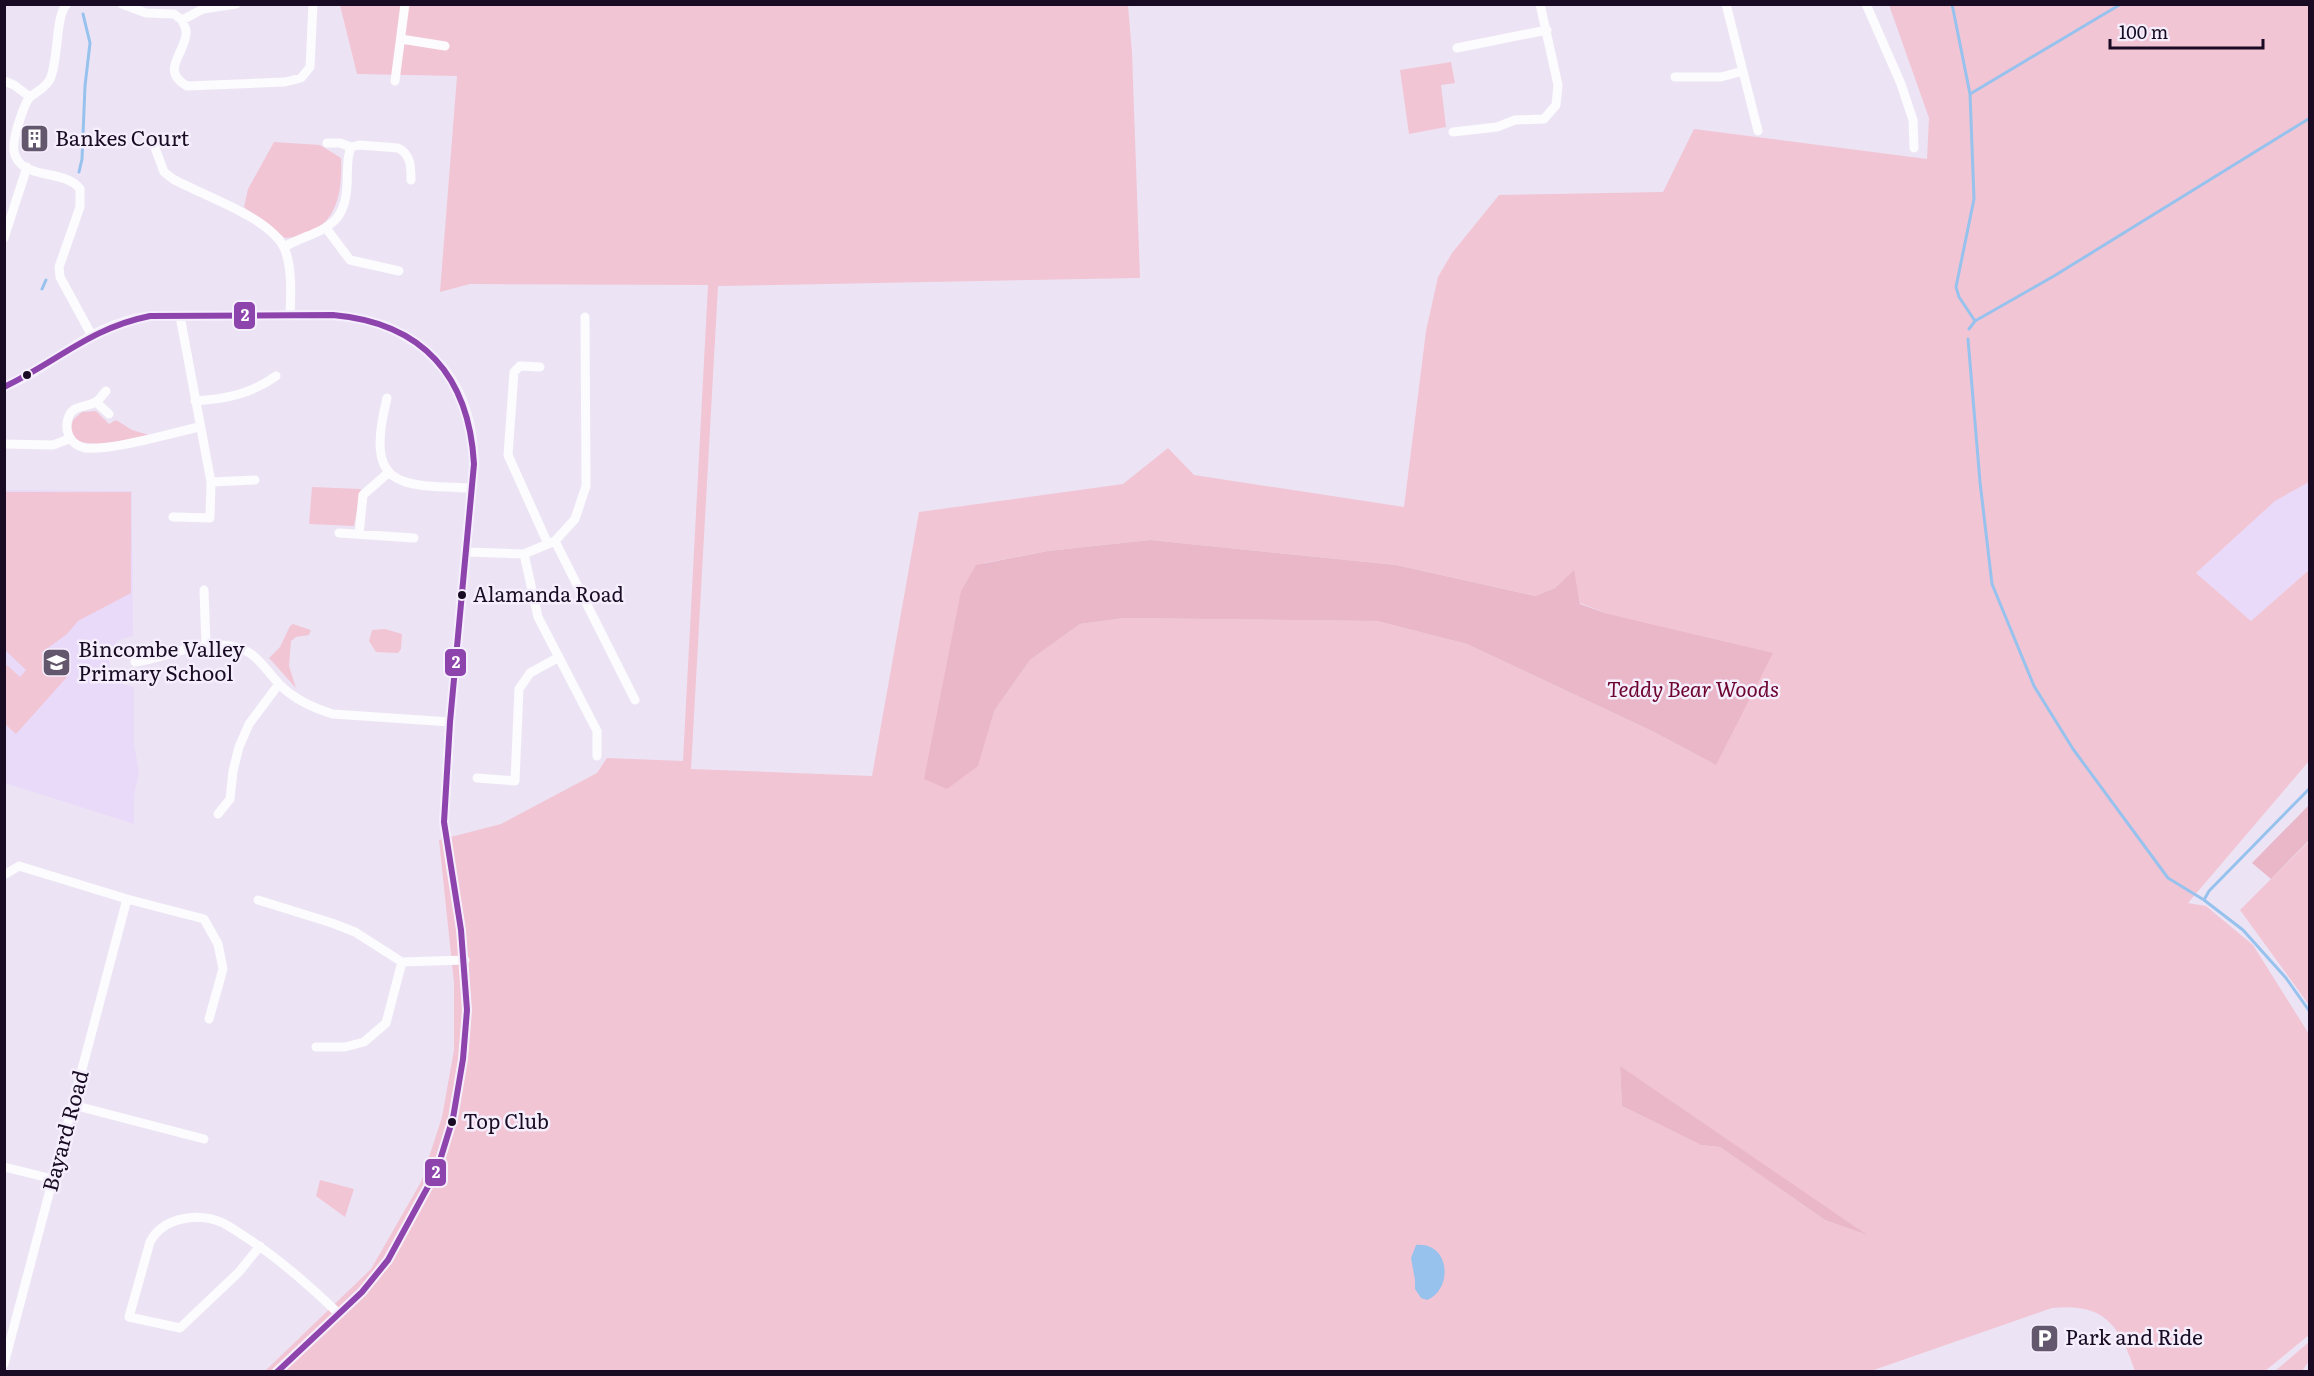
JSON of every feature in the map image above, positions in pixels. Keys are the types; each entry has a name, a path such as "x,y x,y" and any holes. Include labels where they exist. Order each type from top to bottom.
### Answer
{"street":[{"path":"67,4 60,14 56,59 50,79 30,97 15,138 14,149 17,158 27,167 73,182 80,189 80,207 59,267 60,277 91,334"},
{"path":"122,4 146,13 174,15 183,20"},
{"path":"183,20 203,9 236,4"},
{"path":"183,20 186,36 174,68 177,79 187,86 295,81 307,73 310,67 313,4"},
{"path":"394,81 405,4"},
{"path":"1453,132 1497,127 1515,120 1544,119 1556,105 1558,85 1548,30 1540,4"},
{"path":"1726,4 1758,131"},
{"path":"1866,4 1901,84 1913,120 1914,148"},
{"path":"1456,48 1548,30"},
{"path":"401,39 445,46"},
{"path":"1675,77 1721,77 1743,71"},
{"path":"4,81 14,85 30,97"},
{"path":"4,134 15,138"},
{"path":"327,143 403,150 410,162 411,180"},
{"path":"154,145 164,172 172,179 253,219 276,235 284,247 288,260 291,314"},
{"path":"284,247 319,233 336,218 343,207 351,147"},
{"path":"4,238 27,167"},
{"path":"326,228 350,260 399,271"},
{"path":"4,387 25,377 91,334 134,318 291,314 354,317 383,324 428,351 453,381 464,401 471,421 474,464 450,722 444,822 465,960 467,1010 463,1059 453,1118 437,1170 388,1260 365,1289 276,1371"},
{"path":"173,517 210,518 211,482 180,316"},
{"path":"467,552 524,554 552,543 575,519 586,486 585,317"},
{"path":"540,367 520,366 514,372 508,455 635,700"},
{"path":"195,401 239,395 260,387 276,376"},
{"path":"106,391 96,402 72,411 67,428 69,439 76,445 93,448 199,427"},
{"path":"387,398 382,420 381,454 388,473 409,485 472,488"},
{"path":"96,402 109,414"},
{"path":"4,444 53,445 69,439"},
{"path":"359,534 363,495 388,473"},
{"path":"211,482 255,480"},
{"path":"339,533 414,538"},
{"path":"524,554 538,617 597,731 597,756"},
{"path":"204,590 206,645"},
{"path":"135,662 206,645 237,647 253,654 264,663 279,684 304,704 333,714 450,722"},
{"path":"477,778 515,781 519,689 530,673 559,657"},
{"path":"218,814 230,799 239,747 249,724 279,684"},
{"path":"4,876 19,866 127,899 204,919 218,944 223,969 209,1019"},
{"name":"Bayard Road","path":"4,1364 127,899"},
{"path":"258,900 355,932 402,962 465,960"},
{"path":"316,1047 345,1047 364,1042 386,1023 402,962"},
{"path":"73,1105 204,1139"},
{"path":"4,1167 53,1179"},
{"path":"260,1246 239,1272 180,1328 129,1317 150,1242 162,1226 189,1217 222,1222 260,1246 302,1278 339,1314"}],"shaded area":[{"path":"2309,482 2309,570 2251,621 2196,573 2275,501"},
{"name":"Bincombe Valley Primary School","path":"5,490 132,491 133,636 119,640 113,646 109,656 110,668 114,677 123,684 134,687 134,744 139,772 134,796 134,824 5,783"}],"green space":[{"path":"340,5 1128,5 1132,53 1140,278 718,286 691,769 872,776 919,512 1123,484 1168,448 1194,475 1404,507 1426,331 1438,277 1452,253 1499,195 1663,192 1694,129 1927,159 1929,118 1889,5 2309,5 2309,482 2275,501 2196,573 2251,621 2309,570 2309,761 2188,903 2206,906 2253,945 2309,1034 2309,1335 2265,1371 2135,1371 2123,1341 2107,1320 2085,1309 2070,1307 2052,1308 1868,1372 264,1372 371,1269 421,1182 442,1117 454,1050 454,983 439,840 501,824 597,773 607,758 683,761 708,285 470,284 440,292 457,76 357,74","holes":["1150,540 1396,565 1535,596 1555,588 1573,571 1580,603 1608,614 1716,765 1654,732 1467,644 1377,621 1124,618 1080,624 1030,660 994,711 966,582 984,563 1048,551","1621,1067 1864,1234 1825,1220 1720,1147 1701,1145 1622,1106"]},
{"path":"1451,62 1455,83 1441,85 1446,127 1409,134 1400,70"},
{"path":"274,142 320,145 341,158 340,187 332,212 315,230 302,235 285,238 244,207 248,189"},
{"path":"96,411 109,424 116,420 132,430 149,435 99,444 77,440 72,432 73,420 82,412"},
{"path":"312,487 361,489 354,526 309,524"},
{"path":"5,492 131,492 131,593 78,621 67,634 41,653 67,677 16,734 5,724 5,668 7,665 20,677 26,670 5,650"},
{"name":"Teddy Bear Woods","path":"1150,540 1396,565 1535,596 1555,588 1574,570 1580,604 1608,614 1773,653 1716,765 1654,732 1467,644 1377,621 1124,618 1080,624 1030,660 994,711 978,766 947,789 924,779 961,591 976,565 1048,551"},
{"path":"293,624 311,630 309,635 296,637 291,641 289,666 296,688 269,658 280,647"},
{"path":"385,629 402,634 401,649 398,653 376,652 369,641 372,630"},
{"path":"2309,805 2309,840 2271,879 2252,863"},
{"path":"2309,841 2309,1005 2240,910"},
{"path":"1620,1066 1867,1235 1825,1220 1720,1147 1701,1145 1622,1106"},
{"path":"320,1180 354,1189 345,1217 316,1196"},
{"path":"2309,1342 2309,1361 2302,1371 2274,1372"}],"water":[{"path":"1416,1245 1428,1246 1436,1251 1442,1258 1444,1268 1441,1287 1427,1300 1421,1298 1415,1289 1411,1258"}],"waterway":[{"path":"1952,4 1970,94 1974,199 1956,287 1959,297 1975,321"},
{"path":"1970,94 2121,4"},
{"path":"79,172 82,159 85,86 90,43 83,14"},
{"path":"1969,329 1975,321 2054,276 2310,118"},
{"path":"42,289 46,280"},
{"path":"1968,339 1980,482 1992,584 2034,686 2073,749 2168,878 2204,900 2243,930 2286,978 2310,1012"},
{"path":"2204,900 2209,891 2310,788"}],"transit line":[{"name":"2","path":"4,387 91,337 129,321 150,316 333,315 365,320 392,329 416,342 451,380 463,405 474,464 450,722 444,822 461,930 467,1010 463,1059 453,1118 437,1170 388,1260 362,1292 277,1372"}],"place":[{"name":"Bankes Court","path":"34,139"},
{"name":"Alamanda Road","path":"462,595"},
{"name":"Bincombe Valley Primary School","path":"57,662"},
{"name":"Top Club","path":"452,1122"},
{"name":"Park and Ride","path":"2044,1338"}]}
